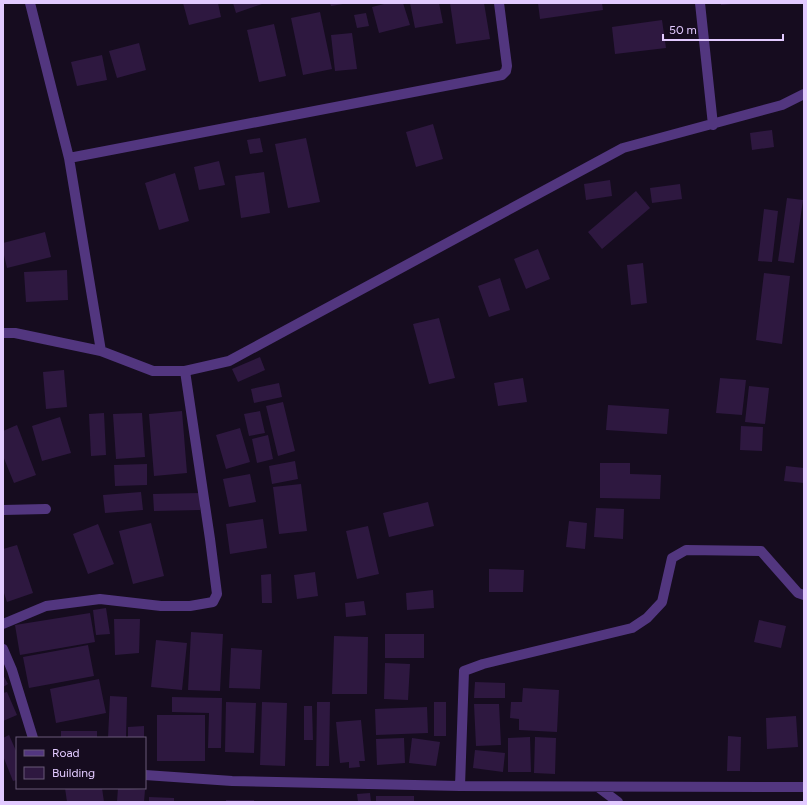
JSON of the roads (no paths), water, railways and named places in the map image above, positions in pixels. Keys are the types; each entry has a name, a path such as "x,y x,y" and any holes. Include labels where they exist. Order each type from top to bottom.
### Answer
{"street":[{"path":"30,3 69,158 101,351"},
{"path":"69,158 502,75 508,66 500,3"},
{"path":"700,3 713,125"},
{"path":"3,332 15,333 101,351 153,371 184,371 229,361 623,148 713,125 782,105 804,94"},
{"path":"3,624 46,606 100,599 161,606 190,606 213,602 217,594 184,371"},
{"path":"3,510 46,509"},
{"path":"460,786 464,672 483,664 632,628 647,618 662,602 672,558 686,550 760,551 798,593 804,595"},
{"path":"3,649 12,670 33,737"},
{"path":"146,775 232,781 460,786 804,786"},
{"path":"598,787 618,802"}]}
